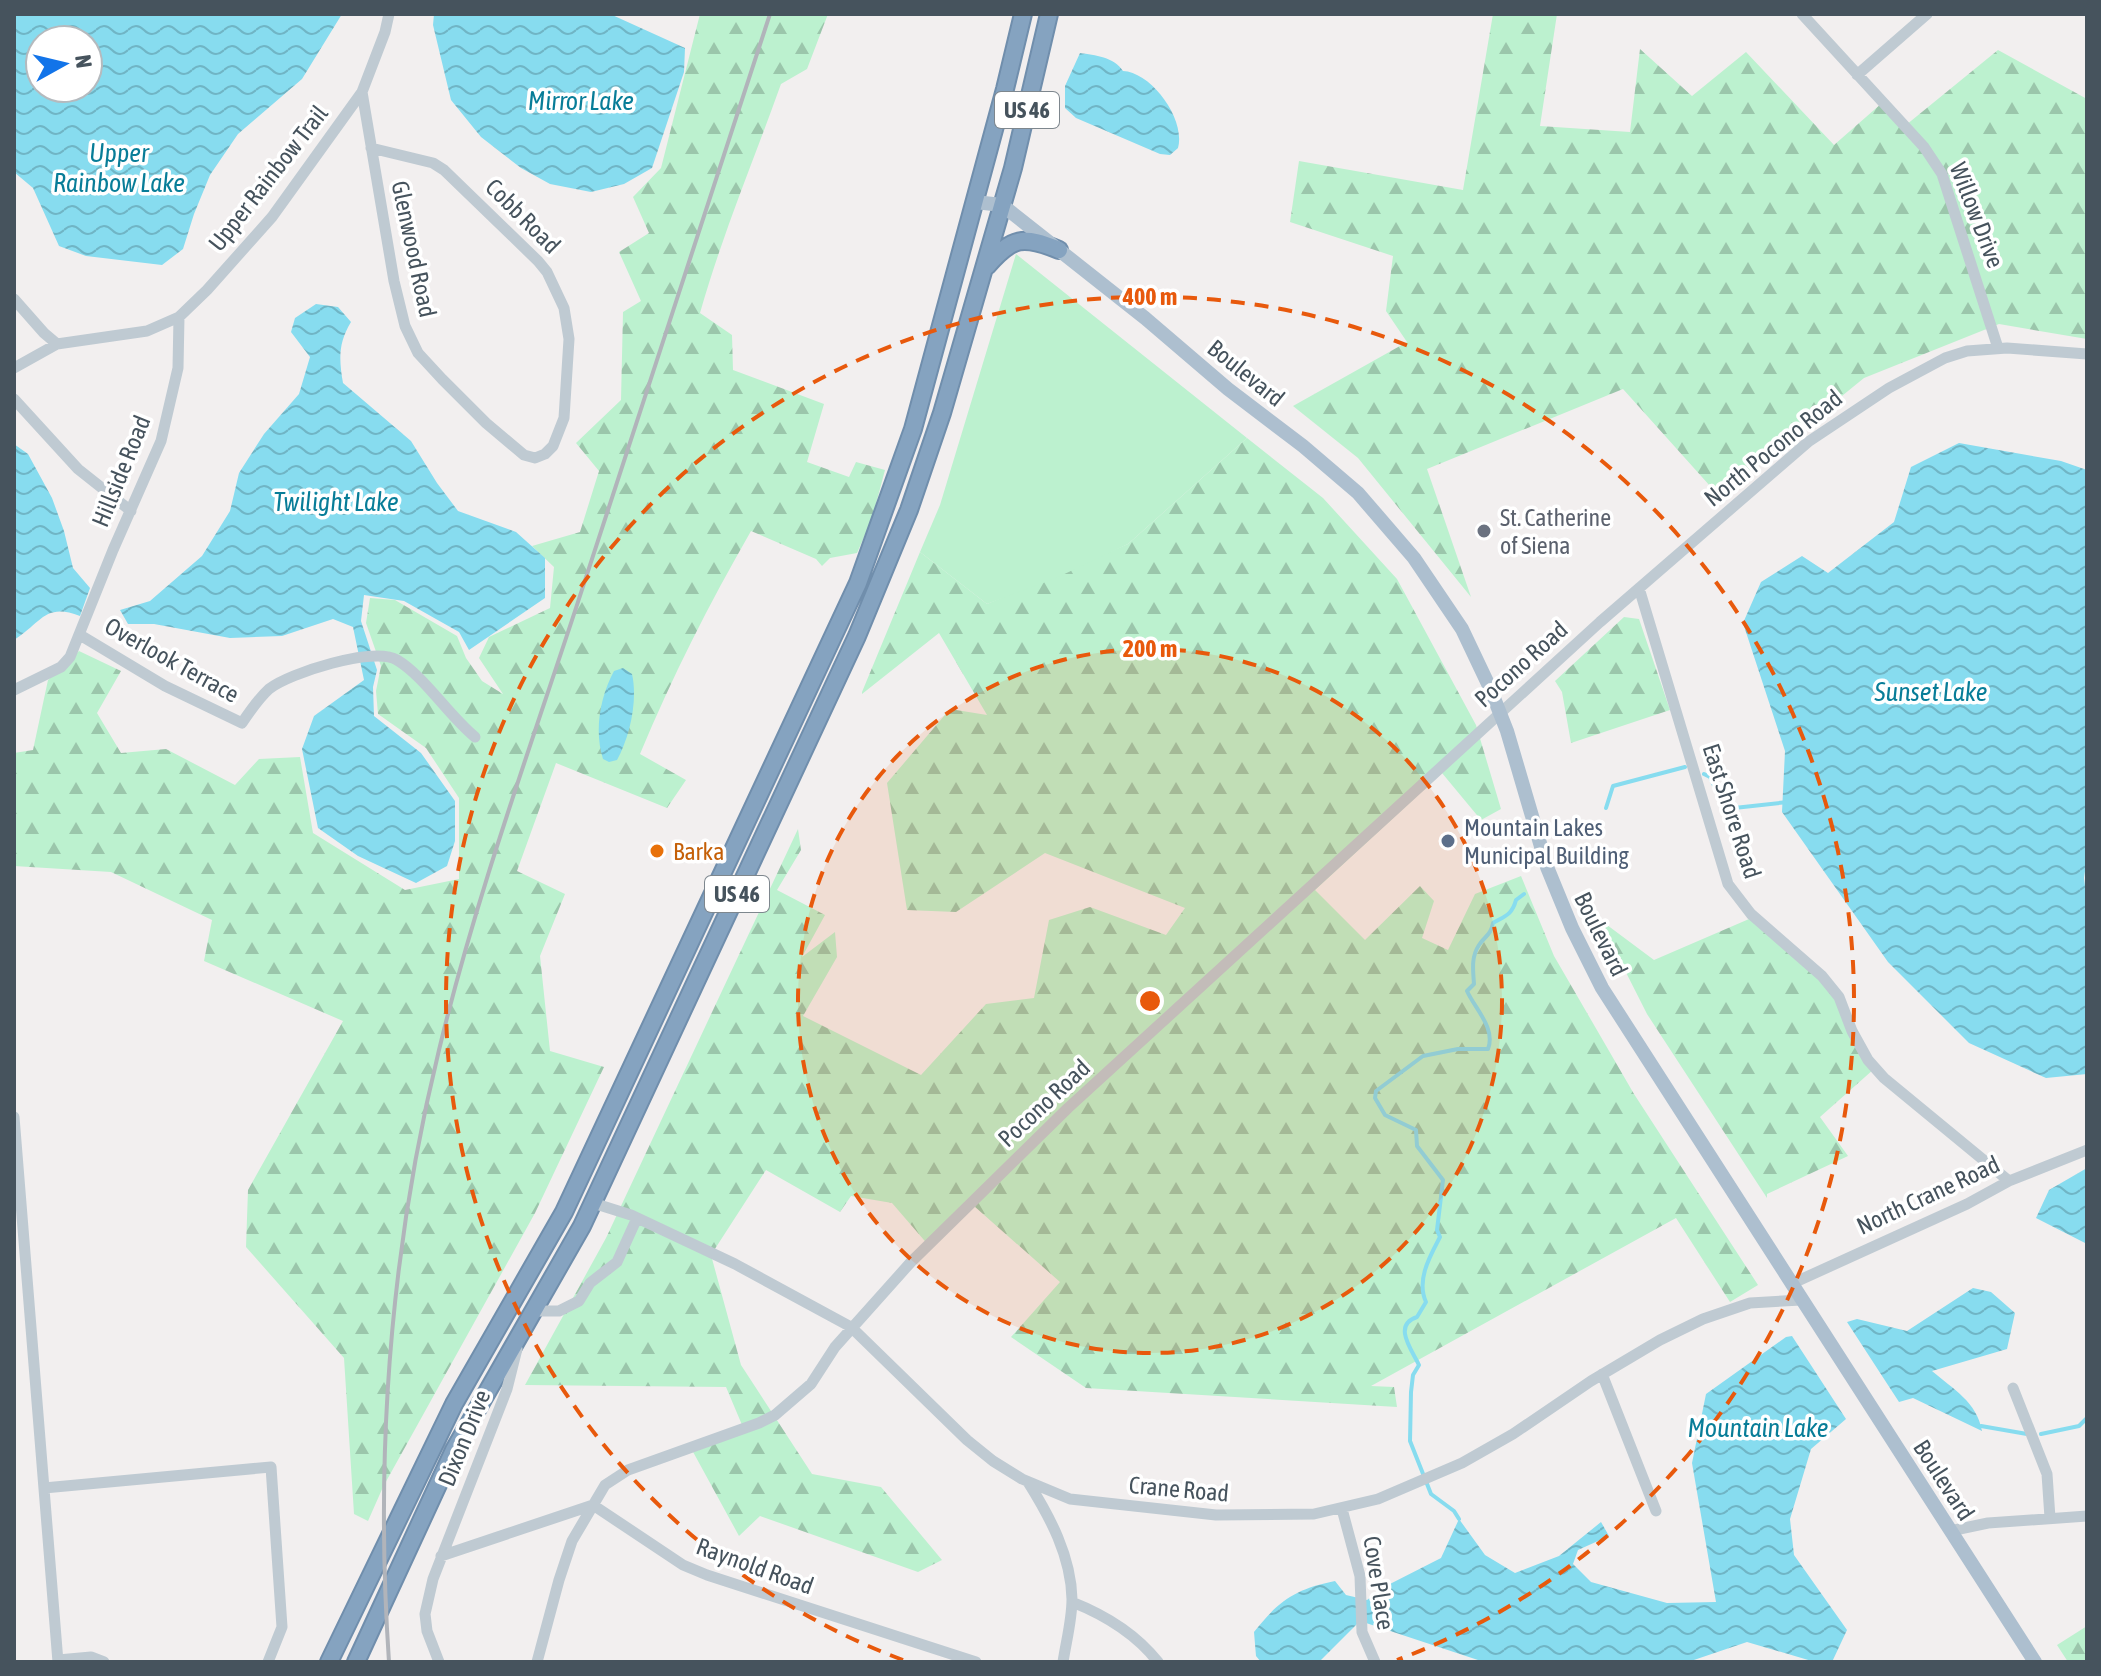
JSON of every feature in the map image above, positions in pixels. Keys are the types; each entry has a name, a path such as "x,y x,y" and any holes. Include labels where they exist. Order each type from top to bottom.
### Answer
{"highway":[{"name":"US 46","path":"329,1662 454,1404 537,1264 571,1199 858,583 913,429 1023,14"},
{"name":"US 46","path":"356,1662 454,1450 593,1203 863,622 909,510 942,413 1002,205 1049,14"},
{"path":"983,271 1002,249 1025,239 1059,250"}],"main road":[{"path":"975,202 1002,205"},
{"name":"Boulevard","path":"1002,205 1358,493 1391,528 1444,599 1462,629 1500,713 1552,882 1596,976 1628,1031 2035,1662"}],"street":[{"name":"Upper Rainbow Trail","path":"57,344 147,331 179,317 272,217 362,92 389,14"},
{"name":"Willow Drive","path":"1802,14 1924,147 1942,174 1998,348"},
{"path":"1857,75 1927,14"},
{"name":"Glenwood Road","path":"362,92 394,281 405,326 418,353 486,423 524,455 534,458"},
{"name":"Cobb Road","path":"371,148 433,163 444,170 538,261 557,290 569,339 564,418 553,446 545,454 534,458"},
{"path":"14,299 57,344 14,368"},
{"name":"Hillside Road","path":"14,690 61,667 70,657 80,635 161,441 178,368 179,317"},
{"name":"North Pocono Road","path":"1639,588 1832,423 1945,358 1967,351 1998,348 2087,354"},
{"path":"14,399 78,469 131,511"},
{"name":"Pocono Road","path":"537,1662 572,1541 605,1485 628,1470 775,1415 811,1384 851,1327 964,1208 1068,1108 1639,588"},
{"name":"East Shore Road","path":"1639,588 1728,884 1751,914 1822,976 1839,997 1852,1031 1876,1069 2009,1181"},
{"name":"Overlook Terrace","path":"80,635 165,686 242,723 262,696 281,681 318,668 383,654 408,668 457,722 475,737"},
{"path":"14,1117 58,1661 91,1657 104,1662"},
{"name":"North Crane Road","path":"1791,1284 1967,1204 2009,1181 2087,1150"},
{"name":"Crane Road","path":"593,1203 637,1218 735,1264 851,1327 967,1440 993,1461 1028,1482 1070,1499 1216,1515 1314,1514 1378,1499 1429,1479 1493,1446 1602,1374 1703,1319 1750,1303 1801,1300"},
{"path":"534,1311 559,1311 579,1301 590,1283 617,1262 637,1218"},
{"name":"Dixon Drive","path":"441,1556 507,1389 520,1334"},
{"path":"1602,1374 1656,1511"},
{"path":"2013,1388 2047,1474 2050,1518"},
{"path":"44,1488 271,1467 282,1627 268,1662"},
{"path":"1028,1482 1048,1514 1065,1556 1072,1602 1063,1662"},
{"path":"439,1662 427,1631 425,1614 441,1556 592,1505"},
{"name":"Raynold Road","path":"592,1505 683,1565 707,1575 976,1662"},
{"name":"Cove Place","path":"1342,1509 1361,1583 1361,1624 1375,1662"},
{"path":"1950,1531 1988,1523 2087,1516"},
{"path":"1072,1602 1115,1623 1148,1649 1158,1662"}],"green space":[{"path":"700,14 828,14 807,69 781,84 728,226 700,313 732,335 733,370 824,404 807,462 849,477 856,462 885,470 872,519 857,553 830,558 822,566 816,559 751,531 692,641 640,754 686,780 667,808 556,763 517,871 565,894 540,956 550,1051 604,1067 535,1213 383,1487 368,1521 354,1514 344,1358 246,1247 248,1190 343,1021 204,961 212,920 111,872 14,866 14,753 33,750 48,680 79,651 121,671 97,713 121,753 166,749 235,785 259,759 300,757 313,833 405,890 459,879 459,798 426,748 378,714 376,691 381,666 366,623 370,598 395,600 457,636 466,658 482,681 503,694 479,658 489,637 550,608 554,567 532,546 580,532 599,471 576,443 621,400 623,312 641,301 619,252 649,233 633,197 661,168"},
{"path":"1493,14 1557,14 1540,126 1630,132 1640,49 1692,96 1746,52 1834,145 1882,103 1906,125 1998,50 2087,99 2087,339 1999,324 1864,378 1719,496 1623,389 1427,469 1471,597 1358,458 1293,406 1407,342 1386,311 1393,256 1290,222 1299,161 1463,190"},
{"path":"1016,254 1247,438 1128,544 1056,578 987,604 920,552 940,505"},
{"path":"1247,438 1323,498 1397,579 1476,725 1501,809 1481,820 1442,773 1315,890 1365,940 1420,886 1434,901 1422,938 1448,950 1475,894 1521,876 1554,956 1634,1094 1758,1285 1730,1302 1676,1218 1371,1386 1394,1387 1397,1407 1086,1388 1011,1337 1060,1282 974,1206 930,1247 892,1203 851,1196 840,1212 766,1170 711,1255 741,1365 812,1474 881,1487 942,1560 918,1572 760,1516 739,1536 692,1450 745,1432 726,1387 525,1385 606,1238 798,829 801,850 777,890 825,915 802,957 835,932 837,957 803,1016 921,1075 986,1004 1034,998 1049,920 1090,907 1166,935 1185,908 1045,853 956,912 907,910 887,783 950,709 987,715 939,633 862,692 920,552 987,604 1128,544"},
{"path":"1624,617 1639,619 1670,710 1571,743 1562,692 1555,681"},
{"path":"1756,916 1830,988 1874,1069 1820,1117 1848,1156 1767,1194 1767,1198 1647,1014 1599,919 1654,960"},
{"path":"2087,1626 2087,1662 2068,1662 2057,1645"}],"water":[{"name":"Upper Rainbow Lake","path":"14,14 342,14 302,79 238,134 210,175 183,249 162,265 86,256 59,246 33,188 14,172"},
{"name":"Mirror Lake","path":"434,14 610,14 685,48 684,72 652,168 624,184 591,192 550,184 521,168 481,137 451,100 433,25"},
{"path":"1080,53 1109,60 1123,71 1145,79 1155,88 1177,124 1178,148 1170,155 1160,154 1076,118 1065,108 1065,86"},
{"name":"Twilight Lake","path":"316,304 338,307 351,322 341,352 343,383 411,441 458,511 516,532 545,558 545,598 469,650 459,632 404,601 364,595 361,621 377,670 373,687 374,716 421,753 455,801 455,841 447,866 416,883 358,856 318,828 302,749 314,716 364,680 353,627 333,619 282,636 230,638 154,624 128,624 120,610 150,601 202,556 230,511 239,473 264,434 299,394 310,357 291,332 295,318"},
{"name":"Sunset Lake","path":"1959,443 2061,461 2087,470 2087,858 2084,878 2087,901 2087,1074 2046,1078 1969,1043 1888,962 1782,812 1785,751 1743,623 1761,582 1802,556 1828,573 1894,522 1911,467"},
{"path":"14,444 28,454 52,498 73,568 90,588 80,616 59,611 51,613 14,640"},
{"path":"623,668 632,674 634,684 632,718 617,760 609,762 603,759 600,748 600,714 614,671"},
{"path":"2087,1168 2087,1244 2036,1218 2049,1190"},
{"path":"1973,1288 1991,1292 2015,1313 2007,1349 1932,1371 1970,1404 1982,1431 1913,1398 1899,1402 1847,1322 1857,1319 1907,1331"},
{"name":"Mountain Lake","path":"1792,1336 1846,1419 1811,1449 1790,1519 1794,1555 1847,1630 1832,1662 1815,1662 1747,1642 1688,1662 1484,1662 1360,1621 1319,1662 1261,1662 1256,1656 1254,1632 1280,1604 1299,1592 1335,1581 1346,1595 1367,1600 1386,1586 1441,1558 1459,1519 1485,1555 1515,1573 1559,1556 1601,1522 1609,1536 1578,1550 1573,1564 1591,1582 1667,1603 1716,1602 1692,1463 1706,1394 1786,1337"}],"waterway":[{"path":"1606,808 1613,786 1685,767"},
{"path":"1704,774 1710,777 1725,809 1788,802"},
{"path":"1459,1519 1454,1511 1431,1494 1410,1441 1413,1375 1419,1365 1405,1332 1406,1326 1417,1317 1426,1302 1423,1277 1440,1237 1437,1230 1443,1180 1417,1146 1416,1130 1385,1115 1375,1098 1376,1091 1423,1056 1458,1049 1488,1049 1487,1026 1467,991 1474,984 1475,954 1493,923 1508,914 1516,900 1524,894"},
{"path":"2041,1434 2079,1426 2087,1418"},
{"path":"1981,1426 2027,1434"}],"railway":[{"path":"389,1662 384,1508 390,1354 409,1201 439,1050 503,828 770,14"}],"place":[{"name":"St. Catherine of Siena","path":"1484,531"},
{"name":"Mountain Lakes Municipal Building","path":"1448,841"},
{"name":"Barka","path":"657,851"}]}
